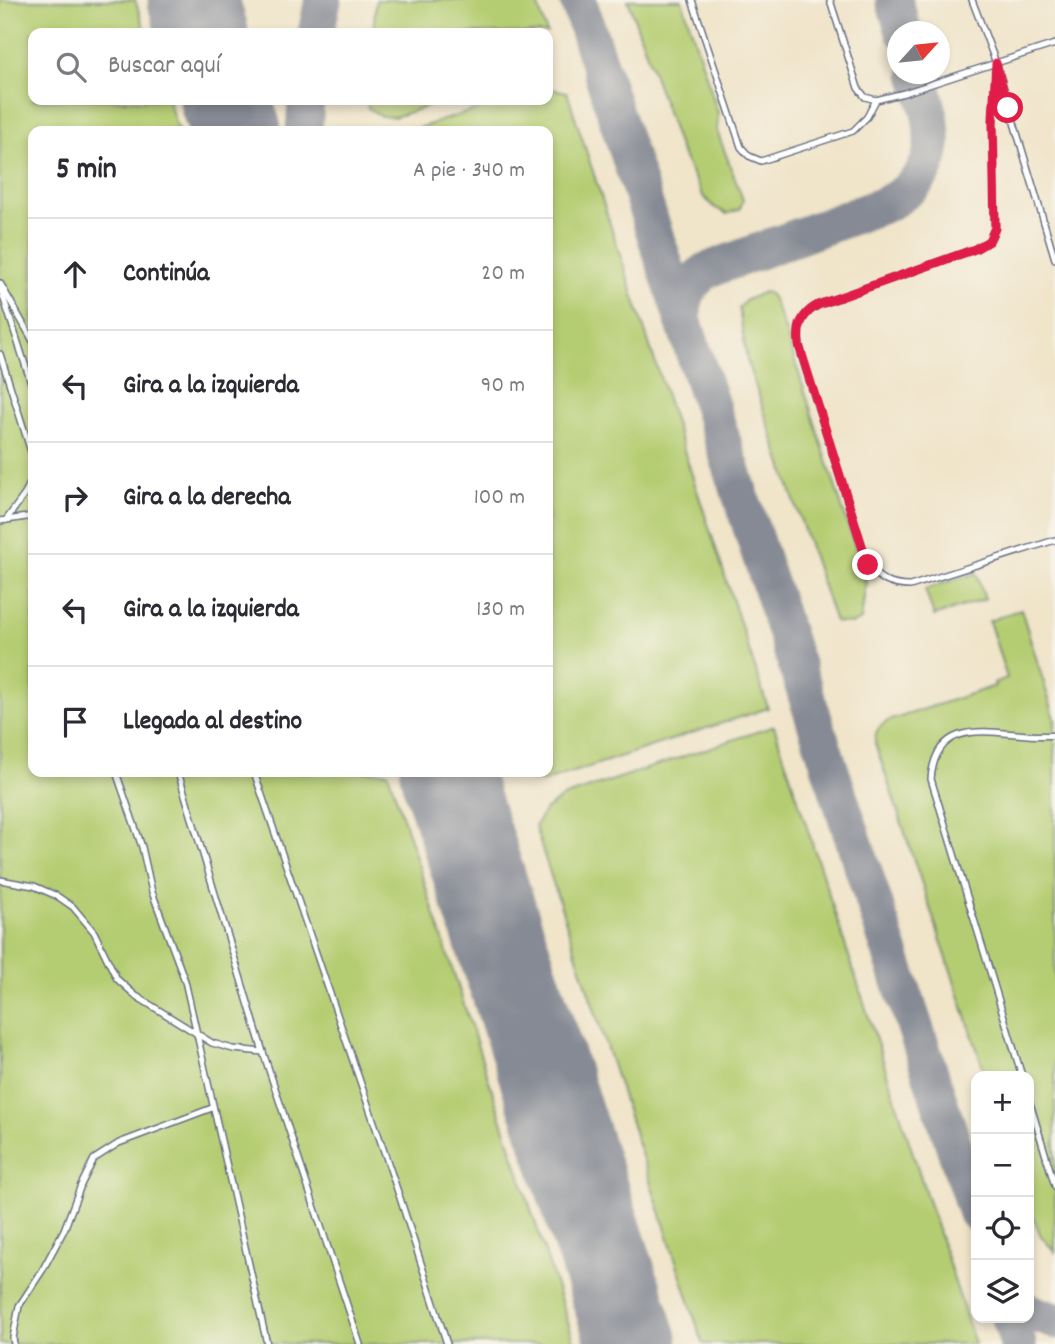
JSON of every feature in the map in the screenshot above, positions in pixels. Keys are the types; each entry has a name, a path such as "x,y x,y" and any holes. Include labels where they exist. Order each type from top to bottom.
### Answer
{"lane":[{"path":"692,0 729,115 741,147 749,156 761,161 853,131 867,117 876,100"},
{"path":"830,0 858,88 865,97 876,100 1055,44"},
{"path":"972,0 996,63 1055,259"},
{"path":"996,63 993,122 995,228 989,241 975,249 810,309 797,332 868,565 884,581 897,586 910,586 1055,540"},
{"path":"0,285 28,333"},
{"path":"0,285 28,373"},
{"path":"0,354 28,442"},
{"path":"3,520 28,487"},
{"path":"3,520 28,517"},
{"path":"1020,1071 931,779 932,764 941,745 958,736 986,731 1042,737 1055,735"},
{"path":"118,777 142,847 152,892 185,981 267,1344"},
{"path":"180,777 263,1052 282,1101 360,1344"},
{"path":"256,777 400,1198 447,1344"},
{"path":"0,880 34,886 74,907 94,932 117,979 136,996 212,1043 233,1049 263,1052"},
{"path":"14,1344 19,1306 64,1230 94,1159 119,1143 212,1108"},
{"path":"1034,1117 1055,1186"}],"green space":[{"path":"0,0 135,0 144,28 28,28 28,105 170,105 176,126 28,126 28,777 390,777 575,1344 0,1344"},
{"path":"376,0 536,0 545,28 373,28"},
{"path":"628,0 682,0 718,113 717,131 743,200 740,209 727,214 714,207 703,196 680,150"},
{"path":"553,89 567,92 768,708 543,782 524,777 553,777 553,126 425,126 490,105 553,105"},
{"path":"368,105 432,105 395,117 381,116"},
{"path":"764,292 772,297 785,330 866,582 861,620 852,624 835,622 747,361 739,308 746,300"},
{"path":"976,573 985,599 934,616 925,589"},
{"path":"1021,609 1055,719 1055,1252 1041,1236 1034,1219 1034,1071 984,1071 875,743 878,730 888,721 995,686 994,683 1007,678 989,621"},
{"path":"774,726 975,1344 703,1344 535,827 545,810 563,797"}],"taxiway":[{"path":"193,0 204,28"},
{"path":"317,28 323,0"},
{"path":"578,0 971,1198"},
{"path":"894,0 901,21"},
{"path":"683,320 688,291 708,270 886,204 906,192 928,164 932,148 929,113 921,84"},
{"path":"304,126 306,105"},
{"path":"1034,1314 1055,1321"},
{"path":"1012,1323 1018,1344"}],"runway":[{"path":"193,0 201,28"},
{"path":"227,105 234,126"},
{"path":"447,777 633,1344"}],"route":[{"path":"868,565 808,376 797,332 805,314 818,305 975,249 989,241 995,228 993,122 996,63 1008,108"}]}
